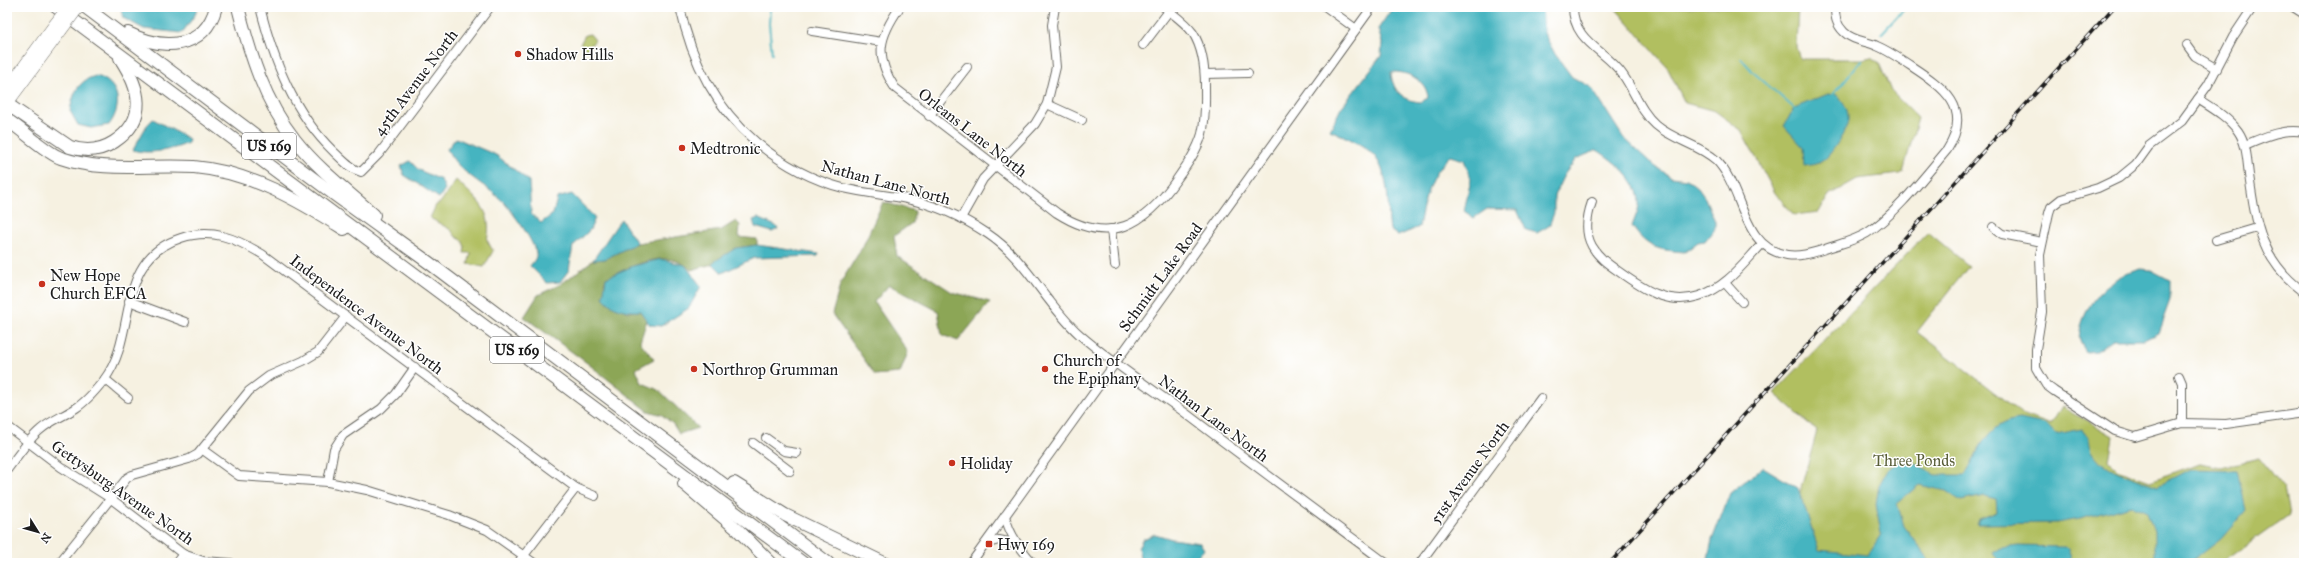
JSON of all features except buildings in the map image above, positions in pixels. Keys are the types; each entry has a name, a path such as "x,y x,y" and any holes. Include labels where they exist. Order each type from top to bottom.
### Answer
{"highway":[{"name":"US 169","path":"56,7 803,563"},
{"name":"US 169","path":"85,7 215,106 428,262 828,563"},
{"path":"113,27 156,44 184,42 201,34 213,18 216,7"},
{"path":"238,7 252,59 265,91 294,139 329,175 428,262"},
{"path":"7,104 70,147 82,150 106,147 126,132 137,115 134,82 115,51"},
{"path":"7,120 59,158 84,165 195,167 216,170 259,182 303,203 376,250 401,263"},
{"path":"644,425 683,448 772,508 884,563"},
{"path":"634,437 664,466 745,536 771,563"}],"main road":[{"path":"7,104 58,28 68,7"},
{"path":"7,89 58,28 79,7"}],"street":[{"name":"45th Avenue North","path":"260,7 276,63 296,104 328,146 350,168 361,172 379,154 490,7"},
{"name":"Nathan Lane North","path":"680,7 693,56 710,89 740,127 772,155 798,170 843,188 910,199 931,205 960,218 989,235 1008,250 1023,266 1071,326 1116,362 1386,563"},
{"path":"812,31 882,42 888,24 900,7"},
{"path":"960,218 976,189 994,166 1035,124 1047,104 1056,67 1052,26 1055,7"},
{"path":"1326,7 1356,29"},
{"name":"Schmidt Lake Road","path":"971,563 1372,7"},
{"path":"1572,7 1579,32 1592,47 1623,75 1642,111 1657,126 1705,151 1726,173 1750,227 1762,244 1783,255 1808,254 1855,239 1878,225 1947,150 1954,137 1956,117 1950,98 1944,90 1887,51 1851,37 1838,25 1835,18 1835,7"},
{"path":"2253,7 2233,37 2217,69 2182,121 2149,146 2136,164 2119,178 2055,203 2049,213 2042,242 2040,270 2042,312 2035,358 2036,368 2046,384 2115,431 2128,437 2142,436 2182,423 2226,424 2304,413"},
{"path":"2293,7 2304,14"},
{"path":"1115,265 1111,229 1134,222 1160,202 1187,165 1202,134 1205,105 1205,74 1203,58 1193,34 1185,24 1166,9 1143,46"},
{"name":"Orleans Lane North","path":"882,42 883,67 888,78 895,88 929,116 1069,221 1082,226 1111,229"},
{"path":"2187,45 2195,56 2217,69"},
{"path":"929,116 967,66"},
{"path":"1205,74 1248,73"},
{"path":"2198,99 2231,122 2245,145 2257,228 2273,260 2284,275 2304,292"},
{"path":"1047,104 1082,120"},
{"path":"2245,145 2276,133 2287,131 2304,132"},
{"path":"1592,202 1588,214 1587,230 1592,245 1598,254 1637,284 1661,296 1685,299 1698,296 1725,283 1762,244"},
{"path":"1993,228 2002,234 2042,242"},
{"path":"2216,240 2257,228"},
{"name":"Independence Avenue North","path":"7,470 39,430 85,401 105,379 121,344 128,301 138,274 155,252 166,244 178,239 206,233 230,237 262,254 576,488 595,496"},
{"path":"1725,283 1742,302"},
{"path":"128,301 185,322"},
{"path":"59,563 126,478 189,459 203,450 249,392 269,376 303,361 318,352 346,316"},
{"path":"328,482 337,441 342,435 389,402 415,367"},
{"path":"2179,376 2182,383 2182,423"},
{"path":"105,379 128,398"},
{"name":"51st Avenue North","path":"1420,563 1541,398"},
{"name":"Gettysburg Avenue North","path":"7,426 61,467 110,498 183,554 203,561 231,563"},
{"path":"766,438 784,451 797,453"},
{"path":"753,443 790,471"},
{"path":"203,450 239,476 328,482 366,490 469,522 487,530 534,563"},
{"path":"518,563 576,488"},
{"path":"1005,516 1009,530 1017,544 1033,563"},
{"path":"985,545 1000,540 1017,544"},
{"path":"176,563 183,554"}],"green space":[{"path":"1614,7 1798,7 1796,47 1800,59 1862,59 1871,57 1879,63 1891,91 1918,118 1903,172 1899,174 1857,179 1829,195 1819,212 1794,215 1775,193 1741,130 1715,111 1685,103 1667,67"},
{"path":"590,34 595,40 587,50 580,44 585,35"},
{"path":"456,180 476,199 488,220 487,240 493,251 484,267 468,264 471,253 464,253 465,247 462,240 456,237 451,230 430,218 436,205 440,203"},
{"path":"883,202 915,211 912,223 894,236 897,256 952,292 990,302 958,341 942,335 938,311 889,285 874,302 908,352 900,373 875,375 832,314 841,282 863,246"},
{"path":"736,221 740,225 739,237 757,239 757,245 736,248 713,264 691,270 681,263 671,260 660,259 649,261 638,264 606,278 604,283 627,312 640,311 647,320 640,342 654,359 636,369 642,383 659,390 698,428 679,434 673,424 662,415 648,411 587,363 524,317 538,295 561,284 593,260 605,259 637,243 721,230"},
{"name":"Three Ponds","path":"1928,232 1969,266 1917,332 2022,414 2051,425 2062,406 2113,436 2109,461 2117,469 2150,481 2199,463 2221,467 2259,458 2284,489 2289,515 2222,563 1780,563 1817,431 1774,393"}],"water":[{"path":"123,7 198,7 195,15 182,33 144,29 123,18 121,10"},
{"path":"1393,7 1542,7 1544,33 1555,54 1572,77 1591,87 1623,137 1653,165 1671,177 1687,179 1698,188 1705,198 1715,221 1715,228 1705,241 1698,242 1685,252 1661,249 1649,244 1632,226 1639,205 1638,196 1631,180 1618,166 1597,150 1576,159 1564,175 1554,196 1554,213 1549,226 1537,233 1526,230 1517,210 1487,209 1474,218 1464,211 1471,179 1464,160 1450,156 1437,171 1428,188 1419,227 1398,236 1390,230 1386,184 1383,172 1378,162 1365,148 1330,130 1341,108 1381,56 1382,43 1378,29","holes":["1391,72 1409,75 1420,82 1424,86 1428,98 1420,102 1414,101 1399,93 1393,84"]},
{"path":"96,76 104,79 114,89 117,96 117,103 116,111 109,125 91,128 78,125 70,111 77,89 85,81"},
{"path":"1828,94 1838,95 1844,104 1848,113 1847,125 1839,141 1823,161 1813,165 1804,166 1803,147 1784,126 1794,108"},
{"path":"153,119 189,139 188,143 175,148 153,152 133,150 147,125"},
{"path":"456,138 496,155 529,181 531,214 541,223 553,214 557,198 572,194 595,218 590,230 573,246 569,270 560,282 547,283 530,266 536,253 530,239 520,223 503,201 463,170 451,157 447,149"},
{"path":"410,161 419,170 441,180 445,189 439,198 404,175 401,166"},
{"path":"758,218 776,226 778,229 772,232 755,227 753,220"},
{"path":"621,219 637,243 605,259 593,260"},
{"path":"757,245 819,254 818,256 754,258 722,273 712,263 736,248"},
{"path":"661,259 685,265 701,286 689,308 661,326 650,325 640,311 620,309 615,307 603,297 606,278 633,266"},
{"path":"2140,269 2151,270 2170,280 2170,300 2158,333 2144,340 2113,340 2097,351 2086,352 2079,339 2083,320 2092,302 2105,287 2130,272"},
{"path":"2020,419 2044,424 2057,434 2082,429 2088,437 2094,454 2099,460 2114,470 2157,486 2190,469 2237,470 2246,510 2221,539 2190,563 2152,563 2154,561 2154,530 2147,512 2131,505 2080,519 2057,523 1977,524 1979,519 1997,512 1996,499 1984,496 1961,501 1946,491 1919,485 1897,503 1904,526 1931,562 1934,563 1707,563 1712,540 1730,493 1763,467 1798,488 1819,550 1868,555 1881,534 1876,504 1879,485 1888,469 1900,461 1914,462 1935,475 1965,475 1980,447 1992,431 2008,421"},
{"path":"1155,534 1172,539 1200,543 1204,549 1200,554 1184,563 1141,563 1138,548 1143,539"},
{"path":"2018,546 2065,547 2068,548 2071,557 2068,563 1999,563 1993,553 2001,548"}],"waterway":[{"path":"770,7 769,24 772,54"},
{"path":"1881,34 1906,7"},
{"path":"1741,58 1753,72 1795,109"},
{"path":"1832,96 1862,59"}],"railway":[{"path":"1610,563 2114,7"}],"place":[{"name":"Shadow Hills","path":"518,54"},
{"name":"Medtronic","path":"682,148"},
{"name":"New Hope Church EFCA","path":"42,284"},
{"name":"Northrop Grumman","path":"694,369"},
{"name":"Church of the Epiphany","path":"1045,369"},
{"name":"Holiday","path":"952,463"},
{"name":"Hwy 169","path":"989,544"}]}
